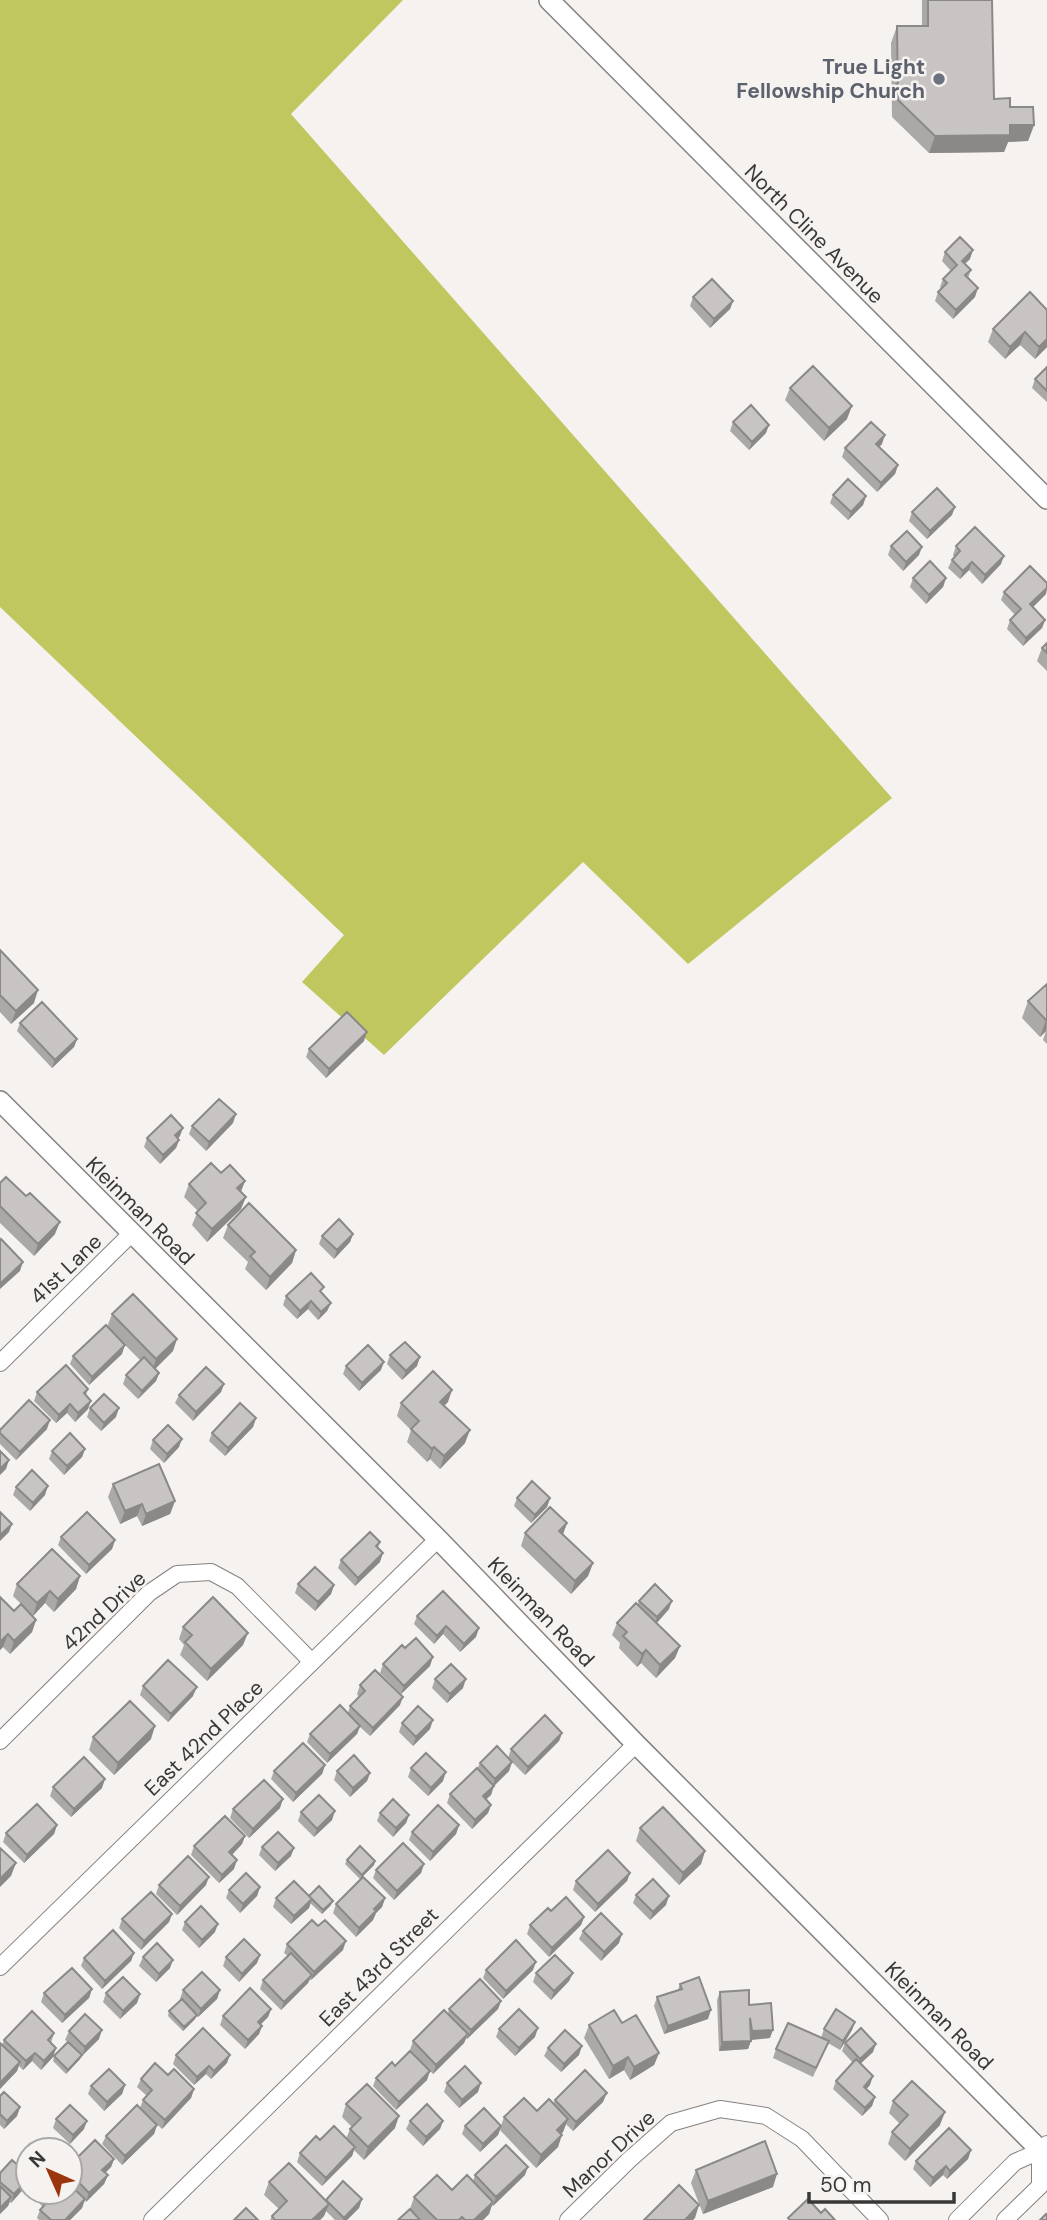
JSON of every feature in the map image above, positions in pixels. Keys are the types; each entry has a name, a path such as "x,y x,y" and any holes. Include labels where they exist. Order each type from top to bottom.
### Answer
{"street":[{"name":"North Cline Avenue","path":"550,0 1047,499"},
{"name":"Kleinman Road","path":"0,1101 438,1539 636,1744 1045,2151"},
{"name":"41st Lane","path":"0,1363 131,1234"},
{"name":"East 42nd Place","path":"0,1967 438,1539"},
{"name":"42nd Drive","path":"0,1741 149,1593 177,1574 211,1572 237,1586 312,1662"},
{"name":"East 43rd Street","path":"152,2220 636,1744"},
{"name":"Manor Drive","path":"568,2220 671,2123 720,2109 766,2116 802,2139 880,2220"},
{"path":"957,2220 1015,2162 1045,2151 1040,2186 1005,2220"}],"green space":[{"path":"0,0 403,0 291,114 892,798 688,964 583,862 384,1055 302,982 344,935 0,607"}],"building":[{"name":"True Light Fellowship Church","path":"928,0 992,0 994,99 1010,98 1010,107 1033,107 1034,125 1010,125 1010,135 935,136 898,100 897,26 928,26"},
{"path":"960,237 973,250 962,261 971,270 965,275 978,288 956,310 938,292 947,283 943,279 957,265 945,252"},
{"path":"712,279 733,301 714,319 693,297"},
{"path":"1030,292 1047,310 1047,339 1039,347 1025,332 1010,347 993,329"},
{"path":"813,366 852,406 829,428 790,388"},
{"path":"1047,367 1047,391 1035,379"},
{"path":"751,405 769,425 752,442 733,422"},
{"path":"871,422 885,435 876,444 898,465 881,483 845,448"},
{"path":"848,479 866,496 851,512 833,495"},
{"path":"937,488 955,507 930,531 912,512"},
{"path":"975,527 1004,556 985,575 972,562 963,571 952,560 960,551 956,546"},
{"path":"907,531 922,547 906,562 891,546"},
{"path":"930,561 946,578 929,595 913,578"},
{"path":"1030,566 1047,583 1047,588 1030,604 1045,620 1026,638 1010,620 1021,609 1004,592"},
{"path":"0,950 38,990 16,1011 0,995"},
{"path":"1047,984 1047,1020 1046,1020 1028,1001"},
{"path":"42,1002 77,1039 55,1060 20,1023"},
{"path":"347,1012 367,1032 329,1069 309,1049"},
{"path":"219,1099 236,1114 209,1142 192,1126"},
{"path":"171,1115 183,1128 175,1135 179,1140 163,1155 147,1138"},
{"path":"211,1163 221,1173 230,1165 245,1181 237,1188 246,1197 212,1229 196,1213 206,1203 189,1184"},
{"path":"6,1177 26,1196 30,1193 60,1222 38,1244 0,1206 0,1183"},
{"path":"249,1203 296,1250 270,1277 250,1256 255,1252 228,1225"},
{"path":"339,1219 353,1234 337,1250 322,1236"},
{"path":"1,1239 23,1262 0,1284 0,1241"},
{"path":"311,1273 324,1287 320,1291 331,1303 321,1312 311,1301 300,1311 286,1296"},
{"path":"133,1294 177,1339 156,1359 112,1314"},
{"path":"106,1325 125,1345 92,1377 73,1356"},
{"path":"405,1342 420,1357 406,1371 390,1355"},
{"path":"368,1345 384,1362 362,1383 346,1366"},
{"path":"144,1357 159,1373 142,1391 126,1375"},
{"path":"66,1365 88,1389 84,1393 91,1401 78,1413 70,1404 59,1415 37,1392"},
{"path":"206,1367 224,1384 196,1412 179,1395"},
{"path":"433,1371 452,1390 440,1402 470,1430 444,1456 434,1447 432,1449 411,1429 419,1421 401,1403"},
{"path":"104,1394 119,1408 104,1423 90,1408"},
{"path":"29,1400 50,1420 20,1452 0,1430"},
{"path":"240,1403 256,1418 228,1448 212,1433"},
{"path":"168,1425 182,1439 167,1454 153,1440"},
{"path":"70,1433 85,1449 67,1466 52,1451"},
{"path":"0,1451 9,1460 0,1469"},
{"path":"159,1464 175,1501 146,1514 142,1504 125,1511 113,1484"},
{"path":"32,1470 48,1486 33,1503 16,1487"},
{"path":"532,1481 550,1498 535,1515 517,1498"},
{"path":"550,1507 567,1523 559,1531 593,1563 575,1581 525,1533"},
{"path":"0,1512 12,1524 0,1535"},
{"path":"87,1512 115,1540 89,1565 61,1537"},
{"path":"370,1532 380,1542 376,1546 383,1553 358,1578 341,1560"},
{"path":"52,1549 80,1576 58,1599 50,1591 37,1603 17,1584"},
{"path":"315,1567 334,1585 318,1602 298,1584"},
{"path":"655,1584 672,1601 657,1617 639,1601"},
{"path":"443,1591 479,1628 464,1644 446,1626 437,1636 417,1616"},
{"path":"0,1597 14,1611 21,1604 36,1620 14,1641 8,1634 0,1642"},
{"path":"213,1597 248,1633 211,1669 185,1642 192,1635 183,1627"},
{"path":"636,1603 680,1646 660,1665 646,1650 642,1654 623,1636 627,1632 617,1623"},
{"path":"416,1638 433,1657 404,1686 383,1664 402,1645 405,1648"},
{"path":"168,1660 197,1687 171,1714 143,1686"},
{"path":"451,1664 466,1679 450,1694 435,1679"},
{"path":"375,1670 403,1697 373,1728 350,1706 365,1691 360,1685"},
{"path":"130,1701 155,1726 118,1763 93,1737"},
{"path":"340,1705 360,1726 330,1754 310,1734"},
{"path":"418,1706 433,1720 416,1737 402,1723"},
{"path":"545,1715 562,1733 528,1767 511,1749"},
{"path":"303,1743 325,1765 296,1793 274,1771"},
{"path":"497,1746 512,1762 495,1779 480,1763"},
{"path":"426,1753 446,1772 431,1788 411,1768"},
{"path":"354,1755 370,1773 353,1788 337,1771"},
{"path":"84,1757 105,1779 74,1809 53,1787"},
{"path":"477,1768 494,1786 483,1796 491,1805 475,1820 450,1794"},
{"path":"264,1780 283,1799 253,1829 233,1809"},
{"path":"319,1795 335,1811 317,1829 301,1812"},
{"path":"393,1799 409,1815 396,1828 380,1813"},
{"path":"37,1804 57,1825 27,1855 6,1833"},
{"path":"438,1805 459,1825 433,1852 412,1832"},
{"path":"663,1807 705,1851 683,1873 640,1828"},
{"path":"225,1816 245,1836 229,1852 237,1860 222,1875 194,1846"},
{"path":"278,1832 294,1848 278,1863 262,1847"},
{"path":"403,1843 424,1864 397,1891 376,1870"},
{"path":"360,1846 375,1861 362,1875 347,1860"},
{"path":"0,1848 16,1863 0,1879"},
{"path":"608,1850 630,1873 598,1904 576,1881"},
{"path":"188,1856 209,1877 180,1906 159,1885"},
{"path":"246,1873 260,1887 243,1904 229,1890"},
{"path":"363,1877 385,1898 359,1928 336,1904"},
{"path":"653,1879 669,1896 653,1912 636,1895"},
{"path":"294,1881 312,1899 294,1916 276,1898"},
{"path":"319,1886 333,1901 323,1910 309,1896"},
{"path":"151,1892 172,1914 144,1941 122,1919"},
{"path":"566,1897 584,1917 552,1948 530,1925 548,1908 551,1911"},
{"path":"201,1906 218,1924 202,1940 185,1922"},
{"path":"601,1913 622,1934 604,1952 583,1931"},
{"path":"312,1920 318,1926 325,1920 346,1941 314,1972 287,1944"},
{"path":"113,1930 134,1953 105,1981 84,1958"},
{"path":"244,1939 260,1955 242,1974 226,1957"},
{"path":"516,1940 536,1962 506,1991 486,1970"},
{"path":"157,1943 173,1960 159,1974 143,1957"},
{"path":"291,1953 312,1975 284,2002 263,1980"},
{"path":"555,1955 573,1973 554,1991 536,1973"},
{"path":"72,1968 92,1989 65,2015 44,1993"},
{"path":"202,1972 220,1990 201,2009 183,1990"},
{"path":"123,1977 140,1994 123,2011 106,1993"},
{"path":"699,1977 711,2010 668,2026 657,1997 682,1989 680,1984"},
{"path":"480,1979 501,2001 471,2030 449,2009"},
{"path":"250,1988 271,2009 258,2022 262,2026 248,2040 223,2016"},
{"path":"749,1990 749,2005 771,2003 773,2030 752,2031 750,2018 751,2041 722,2042 720,1992"},
{"path":"182,1999 197,2015 184,2027 169,2011"},
{"path":"519,2009 538,2028 519,2048 499,2029"},
{"path":"836,2009 855,2022 843,2041 824,2029"},
{"path":"444,2010 468,2034 436,2065 413,2041"},
{"path":"614,2010 622,2023 636,2015 659,2053 634,2067 628,2057 613,2066 589,2025"},
{"path":"32,2011 54,2033 48,2040 56,2048 44,2061 35,2053 26,2061 4,2040"},
{"path":"85,2014 102,2030 85,2047 69,2031"},
{"path":"788,2023 829,2041 816,2068 776,2049"},
{"path":"203,2028 230,2055 214,2071 209,2066 197,2077 176,2055"},
{"path":"861,2028 876,2044 860,2059 845,2043"},
{"path":"565,2030 582,2046 564,2064 548,2048"},
{"path":"68,2042 82,2055 68,2070 54,2056"},
{"path":"0,2043 20,2062 0,2083"},
{"path":"410,2051 430,2071 399,2102 376,2078 392,2062 395,2066"},
{"path":"856,2059 873,2076 864,2087 875,2097 865,2108 836,2081"},
{"path":"155,2063 168,2075 174,2069 194,2089 165,2120 143,2100 152,2090 141,2079"},
{"path":"465,2066 481,2083 462,2100 447,2083"},
{"path":"109,2069 125,2085 107,2102 91,2086"},
{"path":"585,2070 607,2093 576,2122 555,2100"},
{"path":"912,2081 945,2112 910,2149 892,2132 908,2115 893,2101"},
{"path":"367,2084 399,2116 368,2147 350,2129 361,2118 346,2104"},
{"path":"4,2092 20,2107 7,2121 0,2114 0,2096"},
{"path":"524,2098 537,2111 549,2099 568,2119 557,2130 562,2135 541,2155 504,2117"},
{"path":"427,2104 443,2121 426,2137 410,2121"},
{"path":"70,2105 87,2121 73,2135 56,2119"},
{"path":"137,2105 157,2125 125,2156 106,2136"},
{"path":"484,2108 501,2126 483,2144 465,2126"},
{"path":"334,2126 355,2147 326,2178 300,2153 316,2136 320,2140"},
{"path":"949,2128 971,2150 950,2171 946,2166 933,2178 916,2161"},
{"path":"95,2140 114,2159 102,2170 108,2175 89,2193 84,2188 84,2151"},
{"path":"765,2141 777,2174 708,2201 696,2170"},
{"path":"506,2145 528,2167 496,2197 475,2175"},
{"path":"12,2160 14,2162 14,2194 0,2182 0,2173"},
{"path":"289,2163 329,2204 312,2220 275,2220 272,2216 287,2201 269,2182"},
{"path":"437,2175 452,2190 467,2175 493,2202 474,2220 465,2220 462,2217 459,2220 437,2220 414,2197"},
{"path":"343,2181 362,2199 344,2218 326,2200"},
{"path":"679,2185 699,2205 685,2220 644,2220"},
{"path":"0,2186 11,2197 0,2208"},
{"path":"808,2199 821,2213 825,2209 835,2220 790,2220 788,2218"},
{"path":"44,2206 78,2206 65,2220 51,2220 40,2210"},
{"path":"246,2208 258,2220 234,2220"},
{"path":"410,2209 420,2220 398,2220"}],"place":[{"name":"True Light Fellowship Church","path":"939,79"}]}
